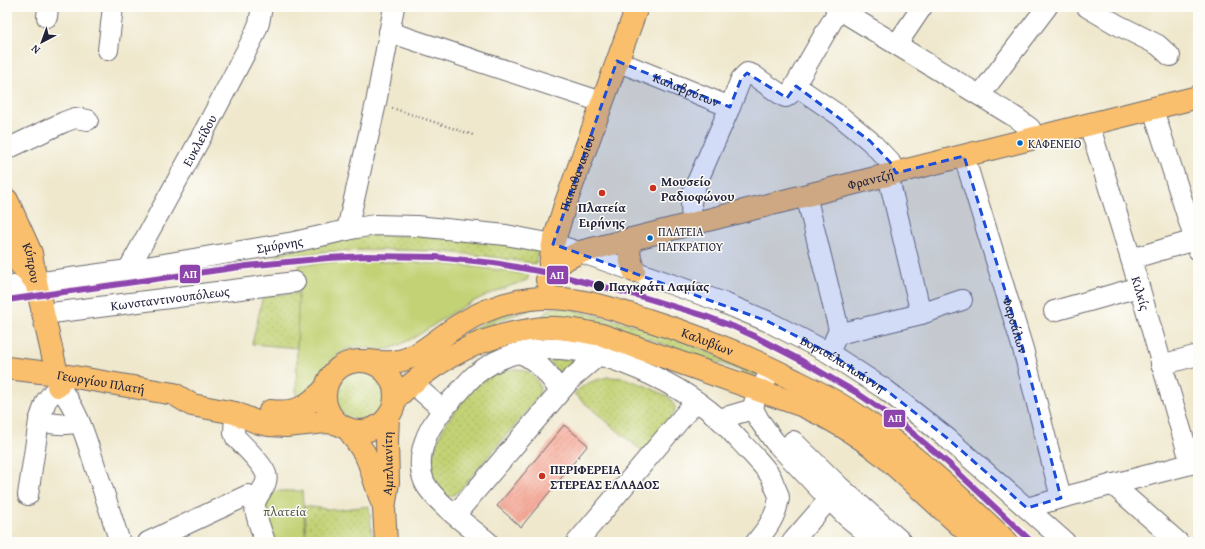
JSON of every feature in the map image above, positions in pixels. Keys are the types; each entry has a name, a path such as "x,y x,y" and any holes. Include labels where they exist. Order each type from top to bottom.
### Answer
{"main road":[{"name":"Παπαθανασίου","path":"512,333 532,315 542,298 549,273 553,244 565,205 638,7"},
{"name":"Φραντζή","path":"549,273 566,260 580,252 1198,97"},
{"name":"Κύπρου","path":"7,200 31,253 36,282"},
{"path":"632,239 629,246 629,252 634,271"},
{"name":"Κύπρου","path":"7,244 13,256 36,282"},
{"path":"36,282 58,380"},
{"name":"Καλυβίων","path":"368,361 388,362 405,360 416,355 453,329 484,311 509,303 554,297 600,306 705,339 771,368 846,408 890,438 965,502 1007,542"},
{"path":"392,408 394,386 389,375 379,366 368,361 356,360 336,369 329,378 325,388 324,398 331,416 343,426 361,431 373,429 379,426 412,383 434,367 467,348 490,339 533,329 556,328 578,330 602,335 757,400 817,412 832,420 867,443 904,473 978,542"},
{"name":"Γεωργίου Πλατή","path":"7,368 164,405 181,407 192,405 235,412 259,423 269,425 286,426 326,422 343,426"},
{"name":"Γεωργίου Πλατή","path":"7,382 58,380"},
{"name":"Γεωργίου Πλατή","path":"235,412 247,410 280,412 298,409 310,403 325,388"},
{"name":"Αμπλιανίτη","path":"386,542 384,509 388,482 386,440 392,408"},
{"name":"Αμπλιανίτη","path":"343,426 369,463 384,509"}],"street":[{"path":"108,50 113,7"},
{"name":"Ευκλείδου","path":"128,270 206,128 253,38 259,23 262,7"},
{"path":"897,44 922,7"},
{"path":"980,95 1047,7"},
{"path":"1087,7 1116,24 1158,45 1170,56"},
{"path":"347,230 376,103 389,32 388,8"},
{"path":"730,107 741,79 747,73 753,74 785,97 790,94 796,86 837,8 1024,122 1036,138"},
{"path":"389,32 602,102"},
{"name":"Καλαβρύτων","path":"617,61 730,107 694,189 691,203 692,224"},
{"path":"796,86 840,116 870,141 886,156 890,162 921,314"},
{"path":"1131,259 1197,243 1153,108"},
{"path":"7,149 75,118 88,120"},
{"name":"Κιλκίς","path":"1089,124 1162,365 1194,463"},
{"name":"Φαρσάλων","path":"964,156 1023,349 1061,498"},
{"path":"806,195 839,330 829,353"},
{"name":"Σμύρνης","path":"7,287 128,270 294,242 375,225 416,226 506,234 553,244 580,252"},
{"name":"Βορτσέλα Ιωάννη","path":"580,252 740,310 787,331 829,353 886,390 920,416 1065,542"},
{"name":"Κωνσταντινουπόλεως","path":"44,314 295,282"},
{"path":"1054,311 1139,287"},
{"path":"838,334 921,314 962,300"},
{"path":"488,542 430,492 424,481 421,470 425,441 443,410 478,373 498,361 535,349 576,350 614,360 658,378 696,401 719,419 771,476 779,497 774,517 766,531 756,542"},
{"path":"519,353 528,356 537,363 560,391"},
{"path":"455,515 574,375 598,355"},
{"path":"1162,365 1198,355"},
{"path":"719,419 757,400 771,368"},
{"path":"28,495 39,421 49,396 58,380"},
{"path":"58,380 73,406 87,440 120,542"},
{"path":"412,383 443,410"},
{"path":"757,400 768,410 776,423 834,493 846,515 877,542"},
{"path":"576,542 696,401"},
{"path":"235,412 234,434 236,438 261,466 266,474 265,483 255,505"},
{"path":"39,421 55,424 72,424 79,422"},
{"path":"1027,508 1194,463"},
{"path":"1112,484 1178,542"},
{"path":"792,542 834,493"},
{"path":"834,493 902,542"},
{"path":"148,542 248,495 255,505 265,542"}],"path":[{"path":"376,103 473,135"}],"highlighted area":[{"path":"617,61 730,107 741,79 747,73 787,98 796,86 870,141 890,162 896,173 964,156 1023,349 1061,498 1027,508 947,438 886,390 829,353 767,321 553,244"}],"green space":[{"path":"370,235 423,236 487,241 538,251 535,264 461,253 412,250 338,251 275,258 280,253"},
{"path":"346,261 414,263 483,268 528,275 528,278 527,280 471,302 414,338 393,348 377,350 356,347 340,353 331,361 313,386 302,396 296,395 299,265"},
{"path":"299,293 297,348 252,344 263,296"},
{"path":"560,307 656,330 756,372 756,375 754,376 723,364 615,328 573,318 541,317 551,308"},
{"path":"529,310 502,319 474,334 406,381 401,367 452,345 472,329 500,315"},
{"path":"569,359 578,361 560,374 548,360"},
{"path":"516,369 524,370 534,376 540,387 539,395 460,490 452,496 446,497 431,477 431,470 435,447 447,422 464,399 484,380 497,372"},
{"path":"355,370 365,370 378,377 385,390 385,400 378,413 365,420 355,420 346,416 339,409 335,400 335,390 339,381 346,374"},
{"path":"608,377 624,378 646,386 669,397 675,407 674,414 643,452 574,394 590,382"},
{"name":"πλατεία","path":"302,491 306,542 273,542 262,499 271,492"},
{"path":"304,506 335,510 369,506 373,542 306,542"}],"building":[{"name":"ΠΕΡΙΦΕΡΕΙΑ ΣΤΕΡΕΑΣ ΕΛΛΑΔΟΣ","path":"564,425 588,445 521,527 497,506"}],"transit line":[{"name":"ΑΠ","path":"7,300 247,266 366,256 435,257 494,263 549,273 636,295 705,316 756,337 802,361 857,393 897,420 948,463 1032,542"}],"place":[{"name":"ΚΑΦΕΝΕΙΟ","path":"1020,143"},
{"name":"Μουσείο Ραδιοφώνου","path":"653,188"},
{"name":"Πλατεία Ειρήνης","path":"602,193"},
{"name":"ΠΛΑΤΕΙΑ ΠΑΓΚΡΑΤΙΟΥ","path":"650,238"},
{"name":"Παγκράτι Λαμίας","path":"599,286"},
{"name":"ΠΕΡΙΦΕΡΕΙΑ ΣΤΕΡΕΑΣ ΕΛΛΑΔΟΣ","path":"542,476"}]}
